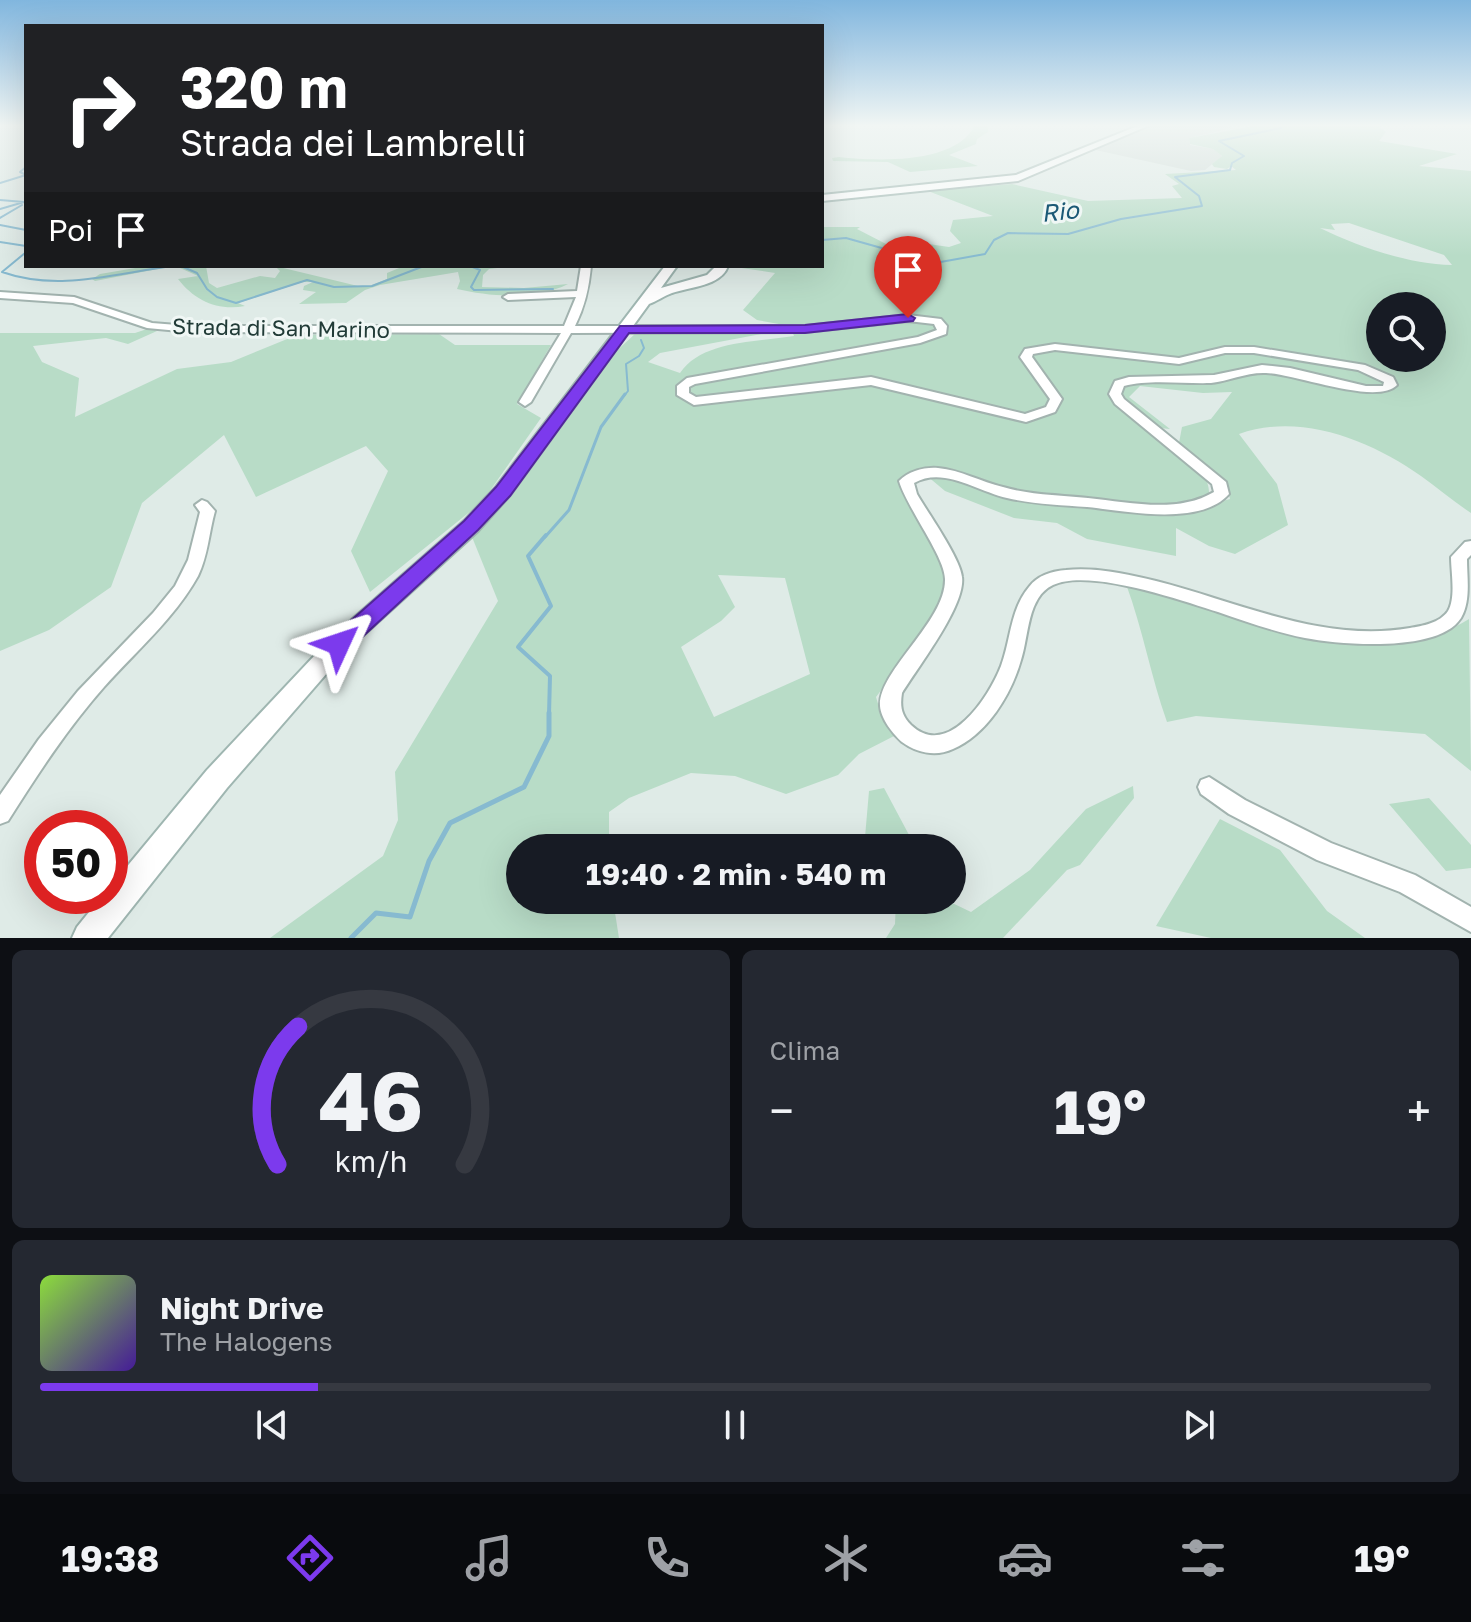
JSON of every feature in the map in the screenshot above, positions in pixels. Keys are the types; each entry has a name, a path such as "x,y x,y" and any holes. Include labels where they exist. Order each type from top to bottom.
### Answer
{"main road":[{"path":"824,198 1018,178 1040,169"},
{"path":"639,308 662,292 694,285 714,276 720,268"},
{"path":"667,270 665,281 672,285 694,285"},
{"path":"88,938 217,779 339,644 471,526 503,491 667,270"}],"street":[{"path":"525,402 583,294 586,268"},
{"path":"508,297 583,294"},
{"name":"Strada di San Marino","path":"0,295 74,300 151,326 169,328 805,329 908,318 937,321 942,326 942,332 920,340 691,381 683,386 683,395 694,401 871,381 1026,418 1051,409 1056,399 1026,357 1029,351 1055,347 1179,361 1225,350 1254,350 1361,367 1389,380 1391,385 1386,389 1366,390 1290,372 1262,369 1214,379 1129,381 1119,384 1115,394 1119,401 1219,482 1222,494 1212,501 1189,507 1159,510 1031,497 998,491 951,474 933,471 916,474 906,481 954,577 950,602 893,691 890,706 904,732 919,742 937,746 968,732 1009,669 1025,607 1036,587 1046,580 1060,576 1102,578 1189,596 1303,631 1348,637 1403,635 1442,625 1452,617 1458,607 1459,557 1471,546"},
{"path":"0,814 54,733 96,683 157,621 190,575 200,549 208,511 202,505"},
{"path":"1209,787 1237,807 1325,852 1407,883 1471,920"}],"green space":[{"path":"903,169 947,169 910,172"},
{"path":"1234,169 1471,171 1471,513 1421,476 1380,451 1334,433 1286,426 1239,434 1277,484 1288,525 1235,554 1209,546 1176,528 1176,556 1087,539 1057,523 1014,518 945,491 926,475 936,474 1020,500 1175,514 1230,499 1225,480 1179,443 1182,427 1211,419 1232,392 1203,393 1140,386 1129,397 1170,429 1149,427 1197,465 1208,485 1209,496 1179,505 1123,504 1030,493 929,467 901,477 905,494 951,580 928,628 876,697 882,717 896,735 859,754 838,775 786,794 735,776 691,773 629,798 609,812 609,834 506,834 506,914 615,914 619,938 270,938 383,856 398,820 395,772 498,601 472,537 524,476 611,356 636,333 767,333 660,353 648,362 680,373 690,362 716,348 794,336 790,326 757,320 743,310 775,273 741,268 824,268 824,227 860,227 857,229 888,245 908,241 949,247 961,243 950,231 953,220 993,216 928,191 1012,184 1088,201 1182,198 1172,186 1179,184 1165,174","holes":["1349,223 1444,255 1452,265 1384,253 1320,228 1335,230 1331,224","718,575 785,578 810,674 714,717 681,647 721,621 735,607"]},
{"path":"135,268 163,268 95,281 92,279 100,274"},
{"path":"180,268 206,268 209,283 217,288 260,276 275,278 280,271 277,268 367,287 387,279 387,273 399,268 498,268 489,269 483,275 482,287 524,288 568,284 528,295 484,294 457,289 460,281 458,272 380,285 365,290 346,303 299,304 316,292 303,290 304,286 313,282 303,282 238,303 245,306 226,307 200,299 178,279 198,276"},
{"path":"150,328 157,331 128,344 106,338 33,346 42,362 79,378 75,417 177,369 231,362 297,335 439,334 455,345 551,345 517,404 541,418 482,502 370,592 351,551 388,471 366,446 256,497 224,435 142,503 111,587 49,630 0,651 0,333 135,333"},
{"path":"1126,584 1376,644 1425,639 1469,619 1471,771 1425,734 1196,716 1167,722"},
{"path":"1133,786 1134,798 1080,865 1067,870 1003,938 886,938 895,924 895,914 966,914 966,910 971,912 1030,870 1086,809"},
{"path":"884,788 909,834 865,834 869,791"},
{"path":"1429,798 1471,845 1471,868 1446,871 1389,804"},
{"path":"1220,819 1280,850 1327,911 1365,938 1211,938 1156,926"}],"waterway":[{"path":"24,169 20,172 24,174"},
{"name":"Rio","path":"824,240 846,238 935,263 985,254 994,240 1008,233 1068,234 1121,219 1202,206 1199,196 1175,177 1230,169"},
{"path":"0,183 24,176"},
{"path":"0,200 24,202 0,209"},
{"path":"0,218 22,205"},
{"path":"0,225 24,230"},
{"name":"Rio","path":"0,242 24,246"},
{"name":"Rio","path":"24,254 2,272 23,278 66,281 160,268"},
{"name":"Rio","path":"186,268 197,273 207,289 217,297 236,303 307,280 334,287 372,286 419,268"},
{"name":"Rio","path":"475,268 480,270 471,287 474,290 553,289"},
{"path":"624,396 628,391 626,364 639,356 644,348 641,340"},
{"path":"545,537 569,510 601,427 625,394"},
{"path":"546,535 528,556 551,606 518,647 550,676 549,715"},
{"path":"351,938 376,913 410,917 429,861 450,823 524,787 549,736 549,715"}],"route":[{"path":"339,644 471,526 503,491 625,329 805,329 908,318"}]}
